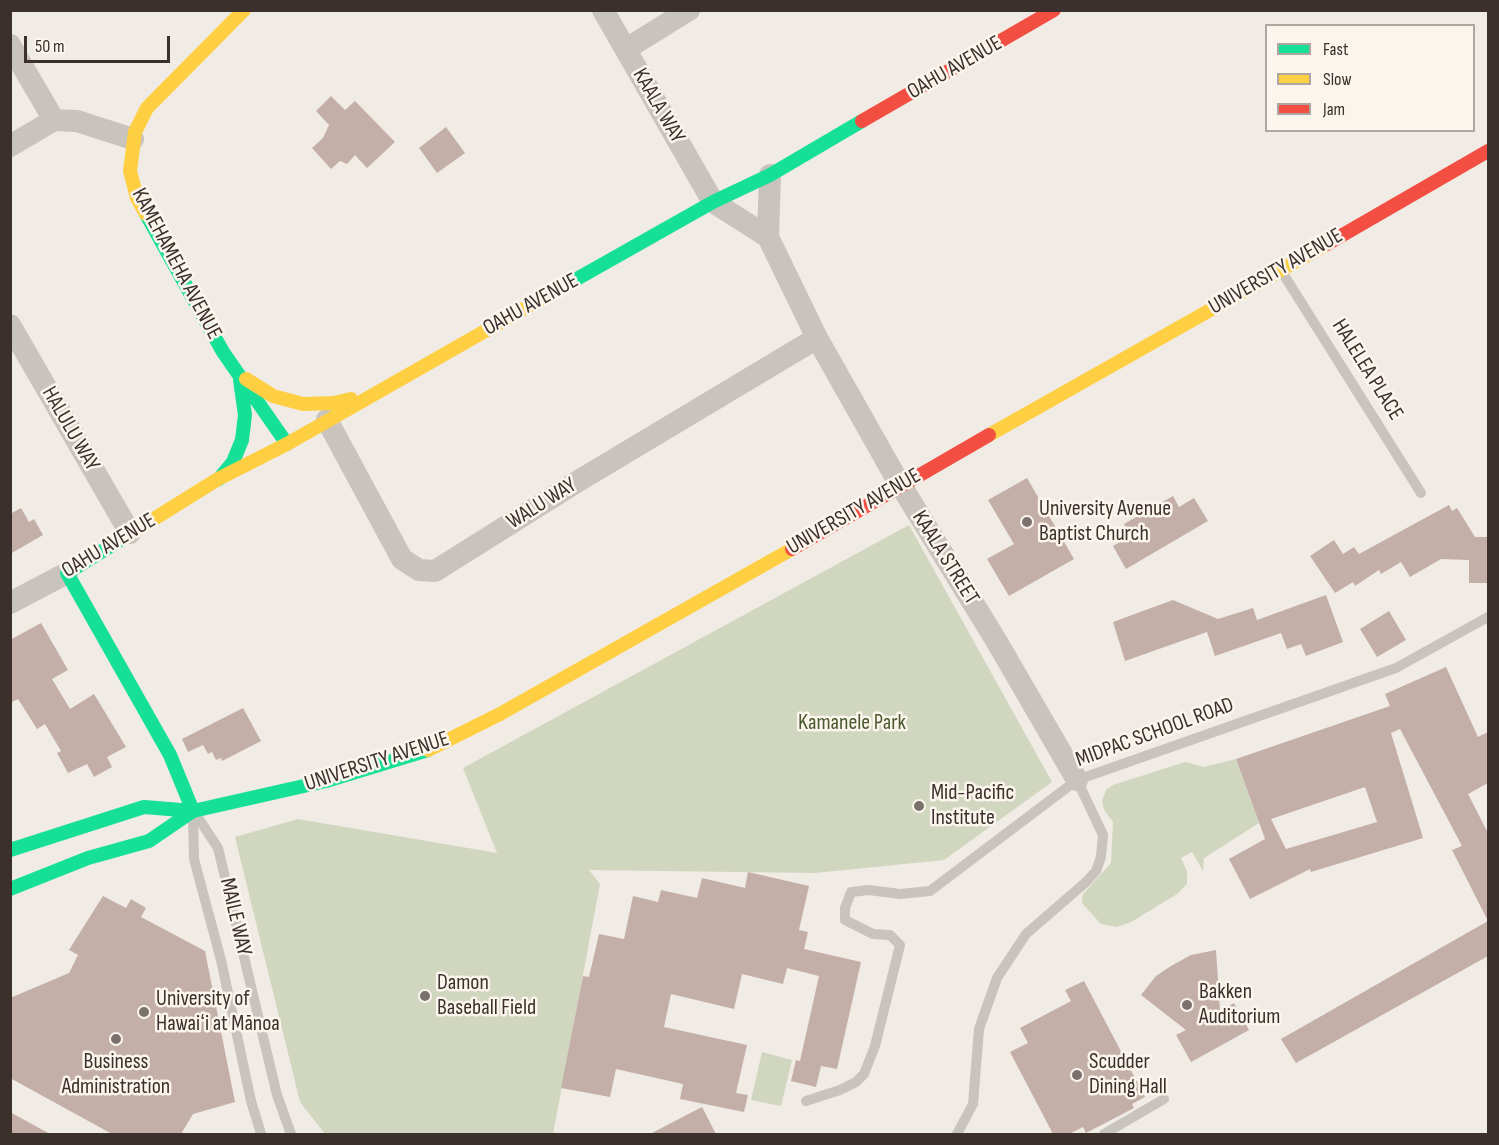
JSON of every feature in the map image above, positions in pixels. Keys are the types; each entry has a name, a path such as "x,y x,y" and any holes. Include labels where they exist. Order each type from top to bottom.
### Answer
{"street":[{"name":"KAALA WAY","path":"603,10 713,202"},
{"path":"626,49 689,10"},
{"name":"OAHU AVENUE","path":"10,603 67,573 218,479 287,444 713,202 770,175 1054,10"},
{"name":"KAMEHAMEHA AVENUE","path":"242,11 155,97 140,119 133,139 130,171 137,198 223,352 240,376 273,396 303,404 334,404 375,393"},
{"path":"10,45 54,120"},
{"path":"10,146 54,120 77,121 133,139"},
{"name":"UNIVERSITY AVENUE","path":"10,850 72,828 144,807 193,811 326,781 429,750 491,719 788,551 900,484 1125,360 1488,151"},
{"name":"KAALA STREET","path":"770,175 768,237 817,338 900,484 997,642 1077,780"},
{"path":"713,202 768,237"},
{"name":"HALULU WAY","path":"10,326 130,533"},
{"name":"WALU WAY","path":"327,420 402,559 420,570 435,571 575,483 817,338"},
{"path":"240,376 287,444"},
{"name":"KAMEHAMEHA AVENUE","path":"218,479 232,462 242,440 245,415 240,376"},
{"name":"MAILE WAY","path":"67,573 170,754 193,811"},
{"name":"UNIVERSITY AVENUE","path":"10,889 88,858 149,841 193,811"}],"lane":[{"name":"HALELEA PLACE","path":"1281,269 1420,493"},
{"name":"MIDPAC SCHOOL ROAD","path":"806,1101 840,1090 856,1082 864,1074 875,1046 900,945 890,935 873,934 845,920 851,892 869,890 900,894 930,891 1077,780 1396,668 1488,617"},
{"path":"957,1134 973,1104 979,1029 997,978 1026,934 1086,882 1096,871 1101,857 1103,835 1077,780"},
{"name":"MAILE WAY","path":"193,811 194,859 221,960 251,1101 261,1134"},
{"name":"MAILE WAY","path":"193,811 218,848 277,1095 291,1134"},
{"path":"1104,1134 1164,1099"}],"green space":[{"name":"Kamanele Park","path":"909,525 1052,782 944,860 815,873 589,870 600,884 553,1134 325,1134 300,1102 235,837 298,819 497,853 463,768"},
{"path":"1236,759 1259,823 1204,858 1203,871 1192,852 1181,858 1187,871 1187,884 1177,894 1131,922 1117,927 1101,924 1082,903 1083,894 1111,863 1113,822 1104,810 1102,801 1106,790 1113,785 1185,762 1204,767"},
{"path":"762,1052 792,1060 781,1106 751,1100"}],"building":[{"path":"331,96 345,110 355,101 395,142 367,168 355,155 347,164 340,161 331,169 312,148 323,138 329,125 316,111"},
{"path":"446,127 465,153 437,173 419,148"},
{"name":"University Avenue Baptist Church","path":"1027,478 1074,559 1009,596 987,559 1014,544 988,500"},
{"path":"1173,496 1179,507 1194,498 1208,521 1126,569 1113,546 1131,536 1124,524"},
{"path":"1449,505 1452,511 1457,508 1475,537 1488,537 1488,583 1469,583 1469,560 1441,559 1410,577 1401,562 1381,574 1379,570 1355,586 1353,582 1335,593 1310,556 1334,540 1343,554 1354,547 1359,554"},
{"path":"21,508 29,522 34,519 43,535 10,554 10,514"},
{"path":"1326,595 1343,642 1306,656 1301,644 1287,649 1281,633 1215,656 1207,632 1125,661 1113,622 1173,600 1218,619 1253,608 1257,620"},
{"path":"1389,611 1406,640 1377,657 1360,629"},
{"path":"41,623 68,670 52,679 70,709 94,694 126,747 107,757 112,767 94,777 87,764 68,773 57,753 61,751 45,724 37,729 18,699 10,703 10,640"},
{"path":"1446,667 1478,737 1488,732 1488,783 1468,794 1488,833 1488,921 1452,850 1462,846 1400,729 1391,733 1423,838 1311,872 1310,869 1250,899 1229,859 1265,839 1236,759 1390,706 1385,694","holes":["1365,787 1377,822 1286,849 1271,819"]},
{"path":"243,708 261,741 222,761 221,758 216,760 212,752 208,754 203,745 188,752 182,739"},
{"path":"748,872 809,886 799,930 808,932 804,949 861,962 837,1069 821,1066 816,1087 791,1081 796,1060 800,1061 819,976 787,968 783,984 742,974 734,1009 671,994 664,1027 747,1045 736,1093 748,1095 744,1112 680,1099 683,1084 616,1069 610,1097 561,1088 583,976 589,977 599,934 624,939 633,896 658,902 661,890 697,898 702,878 745,888"},
{"name":"Business Administration","path":"103,896 126,908 131,899 146,908 141,917 205,951 235,1102 193,1114 181,1134 112,1134 10,1078 10,998 69,973 78,955 69,950"},
{"path":"1488,921 1488,956 1296,1063 1281,1039"},
{"name":"Bakken Auditorium","path":"1216,950 1220,1011 1234,1003 1249,1030 1191,1062 1176,1035 1186,1030 1141,995 1156,976 1171,966 1191,955"},
{"name":"Scudder Dining Hall","path":"1084,981 1145,1097 1132,1104 1134,1108 1086,1133 1083,1127 1069,1134 1053,1134 1010,1052 1028,1043 1020,1028 1071,1001 1065,990"},
{"path":"702,1107 716,1134 650,1134"},
{"path":"10,1112 50,1134 10,1134"}],"traffic: fast":[{"path":"543,298 713,202 770,175 862,121"},
{"path":"146,214 223,352 287,444"},
{"path":"219,479 233,462 242,440 245,415 240,380"},
{"path":"133,532 67,573 170,755 193,811"},
{"path":"10,850 144,807 193,811 326,781 428,750"},
{"path":"10,889 88,858 149,841 193,811"}],"traffic: slow":[{"path":"146,214 137,198 130,171 135,132 147,108 244,10"},
{"path":"989,435 1327,244"},
{"path":"133,532 218,479 287,444 543,298"},
{"path":"246,379 273,396 303,404 334,403 351,399"},
{"path":"428,750 500,714 792,549"}],"traffic: jam":[{"path":"862,121 1054,10"},
{"path":"1327,244 1488,151"},
{"path":"792,549 989,435"}],"place":[{"name":"University Avenue Baptist Church","path":"1027,522"},
{"name":"Mid-Pacific Institute","path":"919,806"},
{"name":"Damon Baseball Field","path":"425,996"},
{"name":"Bakken Auditorium","path":"1187,1005"},
{"name":"University of Hawaiʻi at Mānoa","path":"144,1012"},
{"name":"Business Administration","path":"116,1039"},
{"name":"Scudder Dining Hall","path":"1077,1075"}]}
